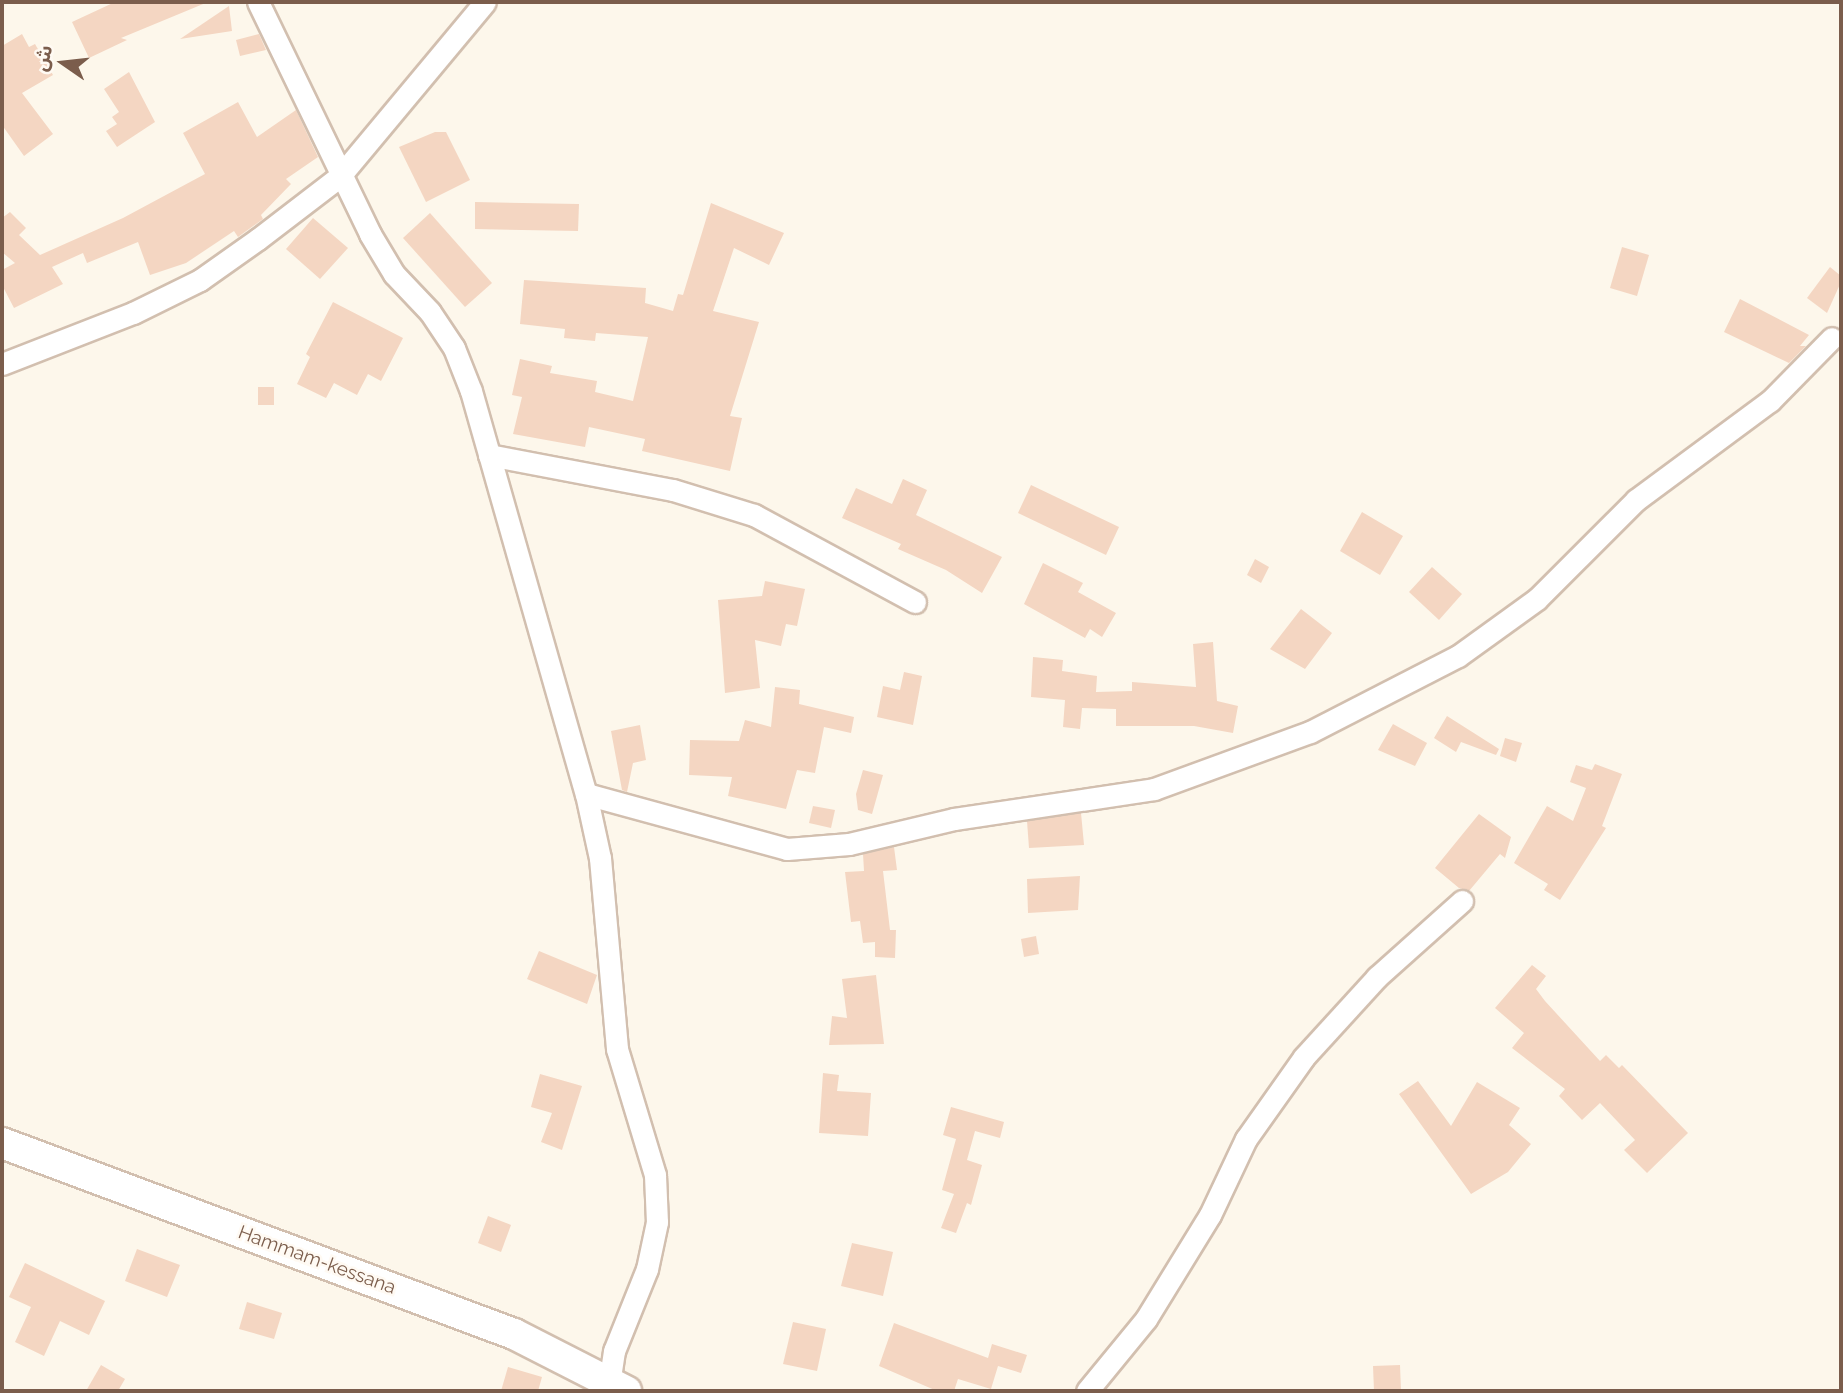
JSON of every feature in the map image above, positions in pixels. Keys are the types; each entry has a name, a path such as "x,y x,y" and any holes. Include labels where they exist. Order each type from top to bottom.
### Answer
{"street":[{"path":"258,2 340,176 394,274 430,312 454,348 489,455 586,794 600,858 617,1048 655,1175 657,1222 647,1269 614,1351 614,1388"},
{"path":"2,363 133,313 200,280 340,176 485,2"},
{"path":"586,794 787,849 849,844 954,819 1154,789 1310,732 1458,656 1537,599 1636,500 1770,401 1832,338"},
{"path":"489,455 673,490 754,515 915,602"},
{"path":"1087,1391 1146,1319 1210,1215 1246,1139 1304,1057 1377,977 1462,901"},
{"name":"Hammam-kessana","path":"2,1143 514,1334 614,1388"}],"building":[{"path":"115,2 208,2 121,38 127,40 89,58 72,22"},
{"path":"229,6 232,31 180,39"},
{"path":"22,34 29,47 35,44 53,75 22,93 53,134 24,156 2,125 2,46"},
{"path":"259,34 266,50 240,56 236,40"},
{"path":"129,72 155,122 117,147 106,131 117,124 112,117 119,112 104,89"},
{"path":"238,102 257,137 296,110 318,157 286,179 291,184 261,215 263,219 238,237 234,231 186,263 150,275 138,242 87,263 83,253 52,267 63,284 14,308 2,285 2,270 15,263 2,252 2,218 10,212 26,228 19,235 40,255 123,218 205,174 183,133"},
{"path":"435,132 446,132 470,180 426,202 399,147"},
{"path":"475,202 579,204 578,231 475,229"},
{"path":"711,203 784,233 769,265 734,248 713,311 759,322 730,416 742,418 730,471 642,451 645,439 589,427 585,447 513,434 522,397 512,395 520,359 552,366 550,373 597,381 595,392 633,401 648,337 596,333 595,341 564,338 565,329 520,324 524,280 646,288 645,303 673,311 678,294 683,295"},
{"path":"430,213 492,283 465,307 403,238"},
{"path":"313,218 348,248 320,279 286,249"},
{"path":"1622,247 1649,255 1637,296 1610,288"},
{"path":"1830,267 1841,276 1841,282 1827,313 1807,298"},
{"path":"1740,299 1809,335 1800,346 1806,346 1789,363 1724,332"},
{"path":"333,302 403,338 381,381 368,374 357,395 334,383 326,398 297,384 310,357 306,354"},
{"path":"258,387 274,387 274,405 258,405"},
{"path":"903,479 927,490 916,515 1002,557 982,593 946,570 898,549 901,544 842,518 856,488 892,504"},
{"path":"1031,485 1119,527 1106,555 1018,513"},
{"path":"1362,512 1403,536 1380,575 1340,551"},
{"path":"1255,559 1269,567 1261,583 1247,575"},
{"path":"1043,563 1083,583 1078,592 1116,613 1102,637 1090,629 1085,638 1024,604"},
{"path":"1432,567 1462,594 1439,620 1409,592"},
{"path":"765,581 805,589 797,626 786,624 781,646 755,640 760,688 725,693 718,600 762,596"},
{"path":"1301,609 1332,633 1305,669 1270,649"},
{"path":"1213,642 1217,701 1238,706 1233,733 1194,726 1116,726 1116,709 1082,708 1080,729 1063,727 1065,700 1031,697 1033,657 1063,660 1062,671 1097,676 1096,692 1132,691 1132,682 1196,687 1193,644"},
{"path":"904,672 922,676 913,725 877,717 883,686 900,690"},
{"path":"775,687 800,690 799,704 854,717 851,733 824,727 815,773 797,770 786,809 728,796 732,777 689,775 690,740 739,741 745,720 771,727"},
{"path":"1447,716 1499,749 1496,755 1461,742 1456,752 1434,738"},
{"path":"1393,724 1427,743 1415,766 1378,750"},
{"path":"640,725 646,760 633,763 627,792 622,790 611,731"},
{"path":"1505,738 1522,743 1516,762 1500,756"},
{"path":"1595,764 1622,774 1602,826 1606,828 1560,900 1544,890 1548,884 1514,863 1547,806 1573,821 1586,788 1570,782 1576,765 1592,770"},
{"path":"863,770 883,775 872,814 858,810 856,794"},
{"path":"813,806 835,810 831,828 809,823"},
{"path":"1081,813 1084,845 1029,848 1027,821"},
{"path":"1479,814 1511,837 1505,858 1500,854 1469,891 1459,888 1435,868"},
{"path":"894,847 897,870 883,871 890,930 896,930 895,958 875,957 875,942 863,943 860,921 851,922 845,872 864,871 863,854"},
{"path":"1080,876 1078,910 1028,913 1027,879"},
{"path":"1036,936 1039,954 1024,957 1021,939"},
{"path":"539,951 597,975 587,1004 527,979"},
{"path":"1532,965 1546,976 1536,989 1600,1061 1606,1055 1619,1068 1622,1065 1688,1133 1647,1173 1624,1150 1635,1140 1600,1103 1582,1120 1559,1096 1565,1089 1512,1048 1524,1033 1495,1008"},
{"path":"876,975 884,1044 829,1045 832,1016 847,1018 842,979"},
{"path":"823,1073 839,1075 837,1091 871,1093 868,1136 819,1133"},
{"path":"540,1074 582,1086 562,1150 541,1142 552,1113 531,1107"},
{"path":"1418,1081 1451,1126 1477,1082 1520,1108 1509,1125 1531,1144 1508,1172 1471,1194 1399,1094"},
{"path":"951,1107 1004,1122 1000,1138 975,1131 967,1160 982,1165 971,1205 967,1203 956,1233 941,1228 954,1194 942,1190 956,1139 943,1135"},
{"path":"488,1216 511,1225 501,1252 478,1243"},
{"path":"852,1243 893,1252 883,1296 841,1286"},
{"path":"137,1249 180,1265 167,1297 125,1281"},
{"path":"25,1263 105,1301 89,1335 60,1321 44,1356 15,1342 31,1307 9,1297"},
{"path":"247,1302 282,1313 274,1339 239,1329"},
{"path":"793,1322 826,1329 817,1371 783,1364"},
{"path":"894,1323 988,1358 992,1344 1027,1355 1021,1373 998,1366 991,1389 958,1379 954,1391 937,1391 879,1366"},
{"path":"101,1365 125,1379 118,1391 86,1391"},
{"path":"1400,1365 1401,1391 1374,1391 1373,1366"},
{"path":"508,1367 542,1377 538,1391 501,1391"}]}
